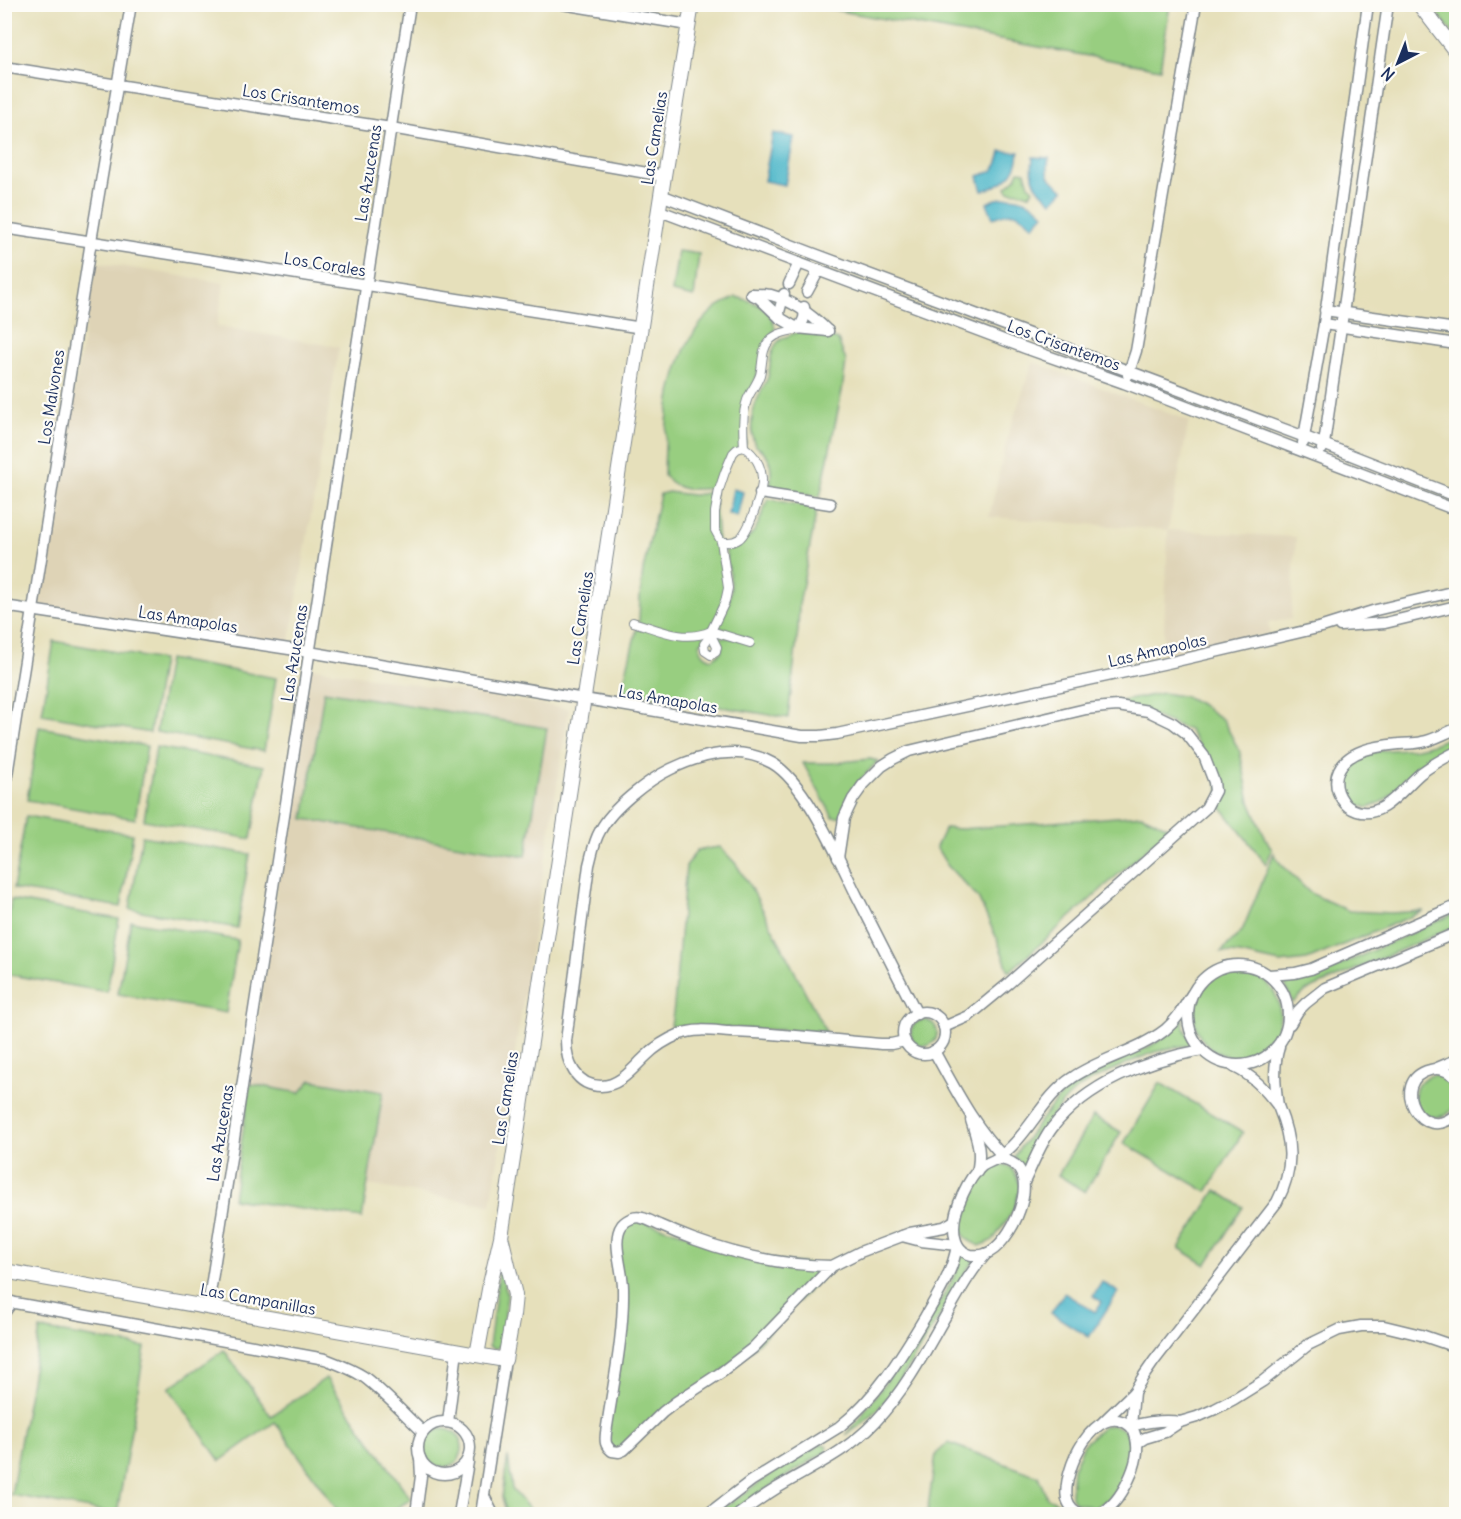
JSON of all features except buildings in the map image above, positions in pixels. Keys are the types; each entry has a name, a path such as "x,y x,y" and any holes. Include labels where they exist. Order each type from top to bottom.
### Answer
{"street":[{"name":"Los Malvones","path":"4,794 130,4"},
{"name":"Las Azucenas","path":"208,1306 410,4"},
{"path":"562,4 689,25"},
{"name":"Las Camelias","path":"477,1355 501,1237 692,4"},
{"path":"1124,383 1136,351 1196,4"},
{"path":"1301,451 1324,324 1368,4"},
{"path":"1318,457 1324,444 1388,4"},
{"path":"1419,4 1456,52"},
{"name":"Los Crisantemos","path":"4,66 391,128 664,176"},
{"path":"1357,77 1376,80"},
{"name":"Los Crisantemos","path":"662,195 1129,370 1456,496"},
{"name":"Los Crisantemos","path":"660,211 1124,383 1454,509"},
{"name":"Los Corales","path":"4,228 642,328"},
{"path":"780,318 779,312 785,292 812,253"},
{"path":"744,447 744,411 761,372 768,342 774,337 800,328 804,321 805,302 819,270"},
{"path":"887,296 892,282"},
{"path":"785,292 805,302 828,331 800,328 780,318 759,298 751,294 769,295 785,292"},
{"path":"1325,310 1456,329"},
{"path":"1324,324 1456,344"},
{"path":"721,541 730,543 740,538 753,516 760,493 763,480 758,460 744,447"},
{"path":"711,633 728,588 721,541 715,530 715,512 724,472 733,453 744,447"},
{"path":"760,493 830,504"},
{"path":"1454,509 1456,496"},
{"name":"Las Amapolas","path":"4,606 309,652 802,736 820,736 958,709 1131,671 1322,627 1376,610 1456,591"},
{"name":"Las Amapolas","path":"1322,627 1385,623 1456,606"},
{"path":"633,622 682,636 711,633 750,643"},
{"path":"838,858 844,818 853,799 882,766 909,751 1086,709 1118,706 1148,711 1173,723 1186,733 1204,756 1211,771 1215,791 1206,808 969,1016 944,1027"},
{"path":"1456,729 1422,742 1384,746 1352,756 1345,761 1338,773 1336,788 1347,806 1354,810 1377,812 1432,765 1456,752"},
{"path":"905,1041 881,1044 800,1036 694,1031 671,1038 622,1079 613,1083 601,1086 581,1079 573,1071 568,1059 566,1041 583,908 593,847 600,830 644,785 659,775 697,758 712,754 738,753 761,758 781,769 797,787 813,811 917,1014"},
{"path":"1269,975 1311,969 1456,906"},
{"path":"1080,1514 1070,1505 1066,1491 1071,1467 1078,1450 1095,1427 1134,1392 1154,1361 1273,1208 1284,1190 1289,1170 1290,1152 1287,1129 1278,1106 1275,1067 1281,1042 1298,1011 1325,988 1456,933"},
{"path":"986,1254 967,1253 957,1245 954,1238 954,1221 965,1190 976,1173 982,1166 1002,1158 1055,1091 1070,1079 1147,1042 1164,1030 1178,1016 1201,981 1212,972 1226,966 1241,965 1256,968 1269,975 1279,986 1286,999 1289,1014 1287,1029"},
{"path":"1192,994 1188,1008 1189,1023 1194,1038 1202,1050 1214,1059 1254,1078 1278,1106"},
{"path":"922,1012 938,1017 944,1027 944,1041 940,1047 930,1053 920,1053 911,1049 905,1041 905,1025 912,1016 922,1012"},
{"path":"1228,1064 1243,1065 1258,1061 1271,1054 1281,1042"},
{"path":"1024,1182 1047,1136 1078,1101 1097,1088 1158,1060 1202,1050"},
{"path":"739,1515 774,1490 856,1439 873,1424 916,1367 972,1270 1001,1242 1017,1216 1024,1182 1022,1171 1002,1158 985,1135 934,1051"},
{"path":"1456,1060 1419,1075 1411,1089 1410,1098 1416,1113 1431,1122 1447,1121 1456,1114"},
{"path":"1435,1069 1451,1073 1456,1078"},
{"path":"967,1108 979,1150 980,1158 976,1173"},
{"path":"832,1266 749,1256 695,1240 643,1218 631,1218 625,1222 617,1235 623,1281 623,1303 605,1442 607,1447 612,1451 624,1450 663,1412 738,1361 832,1266 860,1251 921,1230 944,1227 954,1221"},
{"path":"901,1236 957,1245"},
{"name":"Las Camelias","path":"481,1515 515,1294 501,1237"},
{"path":"708,1515 751,1481 830,1434 853,1417 885,1379 912,1338 945,1283 955,1259 957,1245"},
{"name":"Las Campanillas","path":"4,1271 506,1360"},
{"path":"4,1312 8,1302 325,1359 363,1377 423,1432"},
{"path":"1137,1443 1234,1399 1269,1376 1308,1345 1349,1327 1373,1325 1394,1328 1456,1347"},
{"path":"447,1422 457,1352"},
{"path":"1103,1513 1122,1492 1134,1464 1137,1443 1131,1426 1134,1392"},
{"path":"1103,1422 1118,1421 1131,1426 1171,1420 1180,1422"},
{"path":"416,1515 421,1476 419,1440 430,1426 447,1422 463,1431 470,1448 459,1515"},
{"path":"830,1434 841,1449"},
{"path":"420,1458 431,1472 449,1474 458,1471 469,1457"},
{"path":"484,1496 493,1515"}],"shaded area":[{"path":"96,262 224,283 217,326 339,347 289,647 39,605"},
{"path":"1033,362 1189,421 1168,530 989,517 1009,431"},
{"path":"1168,530 1296,537 1291,619 1268,623 1270,633 1163,656"},
{"path":"308,667 569,709 491,1205 367,1185 362,1218 233,1199"}],"green space":[{"path":"1170,4 1160,69 807,5"},
{"path":"1431,5 1456,5 1456,37"},
{"path":"1019,171 1025,172 1033,190 1029,195 1008,191 1006,187 1016,178"},
{"path":"678,251 699,254 694,297 672,292"},
{"path":"736,297 761,306 770,315 775,328 746,405 746,443 730,457 722,468 715,488 682,488 664,476 668,409 679,363 700,324 716,308"},
{"path":"800,331 819,333 838,340 846,361 820,497 770,489 771,470 768,457 755,444 752,434 754,408 768,377 773,349 781,340"},
{"path":"668,492 693,495 714,492 719,556 726,578 726,593 715,623 704,634 704,639 700,644 703,654 712,659 721,652 722,646 718,637 749,639 718,627 728,606 731,588 725,549 732,542 740,542 752,534 760,521 768,499 817,508 799,605 788,718 624,691 625,676 639,620 643,570 660,494"},
{"path":"54,641 162,660 150,733 42,714"},
{"path":"168,659 276,678 264,751 156,732"},
{"path":"324,691 547,728 526,856 304,819"},
{"path":"1163,693 1187,697 1223,720 1240,752 1250,802 1272,850 1266,864 1220,806 1215,771 1189,730 1118,702"},
{"path":"39,727 147,746 135,819 27,800"},
{"path":"1456,734 1456,744 1423,764 1385,800 1369,808 1352,802 1341,791 1341,777 1347,765 1364,754 1422,747"},
{"path":"156,747 264,766 251,839 144,820"},
{"path":"870,759 878,761 851,793 841,817 833,817 803,763"},
{"path":"1142,815 1170,828 1009,972 978,898 947,865 936,847 945,828 961,829"},
{"path":"26,816 133,834 121,907 13,889"},
{"path":"142,836 250,854 237,928 130,909"},
{"path":"720,847 736,864 753,891 826,1032 671,1026 686,866 697,850"},
{"path":"1274,853 1280,863 1310,893 1349,911 1391,913 1424,911 1307,960 1280,963 1221,952 1242,931"},
{"path":"11,900 119,919 107,992 5,974 5,941"},
{"path":"1456,913 1456,926 1306,991 1293,1003 1283,980 1307,980"},
{"path":"131,921 238,940 226,1013 118,994"},
{"path":"1237,971 1261,978 1273,990 1280,1014 1273,1038 1261,1050 1237,1057 1213,1050 1201,1038 1194,1014 1201,990 1213,978"},
{"path":"1183,1019 1184,1028 1193,1045 1146,1055 1085,1084 1069,1096 1049,1121 1032,1147 1025,1168 1014,1157 1065,1092 1092,1073 1152,1045"},
{"path":"924,1020 933,1024 937,1033 933,1042 924,1046 915,1042 911,1033 915,1024"},
{"path":"1436,1075 1444,1076 1451,1081 1456,1088 1456,1104 1451,1111 1444,1116 1436,1117 1428,1116 1421,1111 1416,1104 1415,1096 1416,1088 1421,1081 1428,1076"},
{"path":"311,1080 383,1092 362,1218 233,1199 250,1084 300,1093"},
{"path":"1160,1083 1243,1132 1207,1192 1124,1143"},
{"path":"1093,1116 1121,1132 1085,1192 1058,1175"},
{"path":"1003,1164 1011,1167 1020,1187 1014,1210 993,1240 980,1246 967,1239 962,1231 962,1213 973,1187 986,1173"},
{"path":"1216,1190 1243,1207 1206,1265 1179,1248"},
{"path":"631,1218 778,1261 832,1266 753,1348 641,1435 612,1451 606,1433 622,1321 617,1243"},
{"path":"961,1253 975,1260 903,1376 869,1418 847,1434 901,1362 945,1293 956,1273"},
{"path":"500,1265 507,1295 502,1340 499,1347 494,1349 489,1346"},
{"path":"40,1329 145,1347 117,1514 11,1495"},
{"path":"224,1350 271,1416 326,1378 411,1499 388,1514 340,1514 275,1422 220,1461 169,1388"},
{"path":"1113,1425 1125,1432 1131,1448 1128,1466 1120,1484 1108,1499 1094,1508 1075,1502 1071,1495 1073,1468 1085,1443 1104,1426"},
{"path":"443,1429 450,1430 456,1435 461,1441 461,1455 456,1461 450,1466 443,1467 436,1466 430,1461 425,1455 424,1448 425,1441 430,1435 436,1430"},
{"path":"948,1443 1038,1476 1047,1498 1057,1502 1056,1514 927,1514 936,1454"},
{"path":"821,1444 828,1448 825,1452 730,1514 715,1514 786,1464"},
{"path":"508,1456 512,1489 533,1513 537,1514 507,1514 502,1497"}],"water":[{"path":"773,133 794,137 785,185 764,181"},
{"path":"1001,151 1019,152 1016,167 1008,178 982,191 978,176 994,168"},
{"path":"1033,157 1049,158 1048,174 1064,190 1052,202 1035,183 1032,172"},
{"path":"1009,197 1028,202 1044,214 1033,226 1014,213 993,218 987,203"},
{"path":"733,489 743,492 737,517 728,514"},
{"path":"1102,1282 1118,1292 1089,1337 1051,1313 1064,1293 1095,1312 1102,1302 1093,1296"}]}
